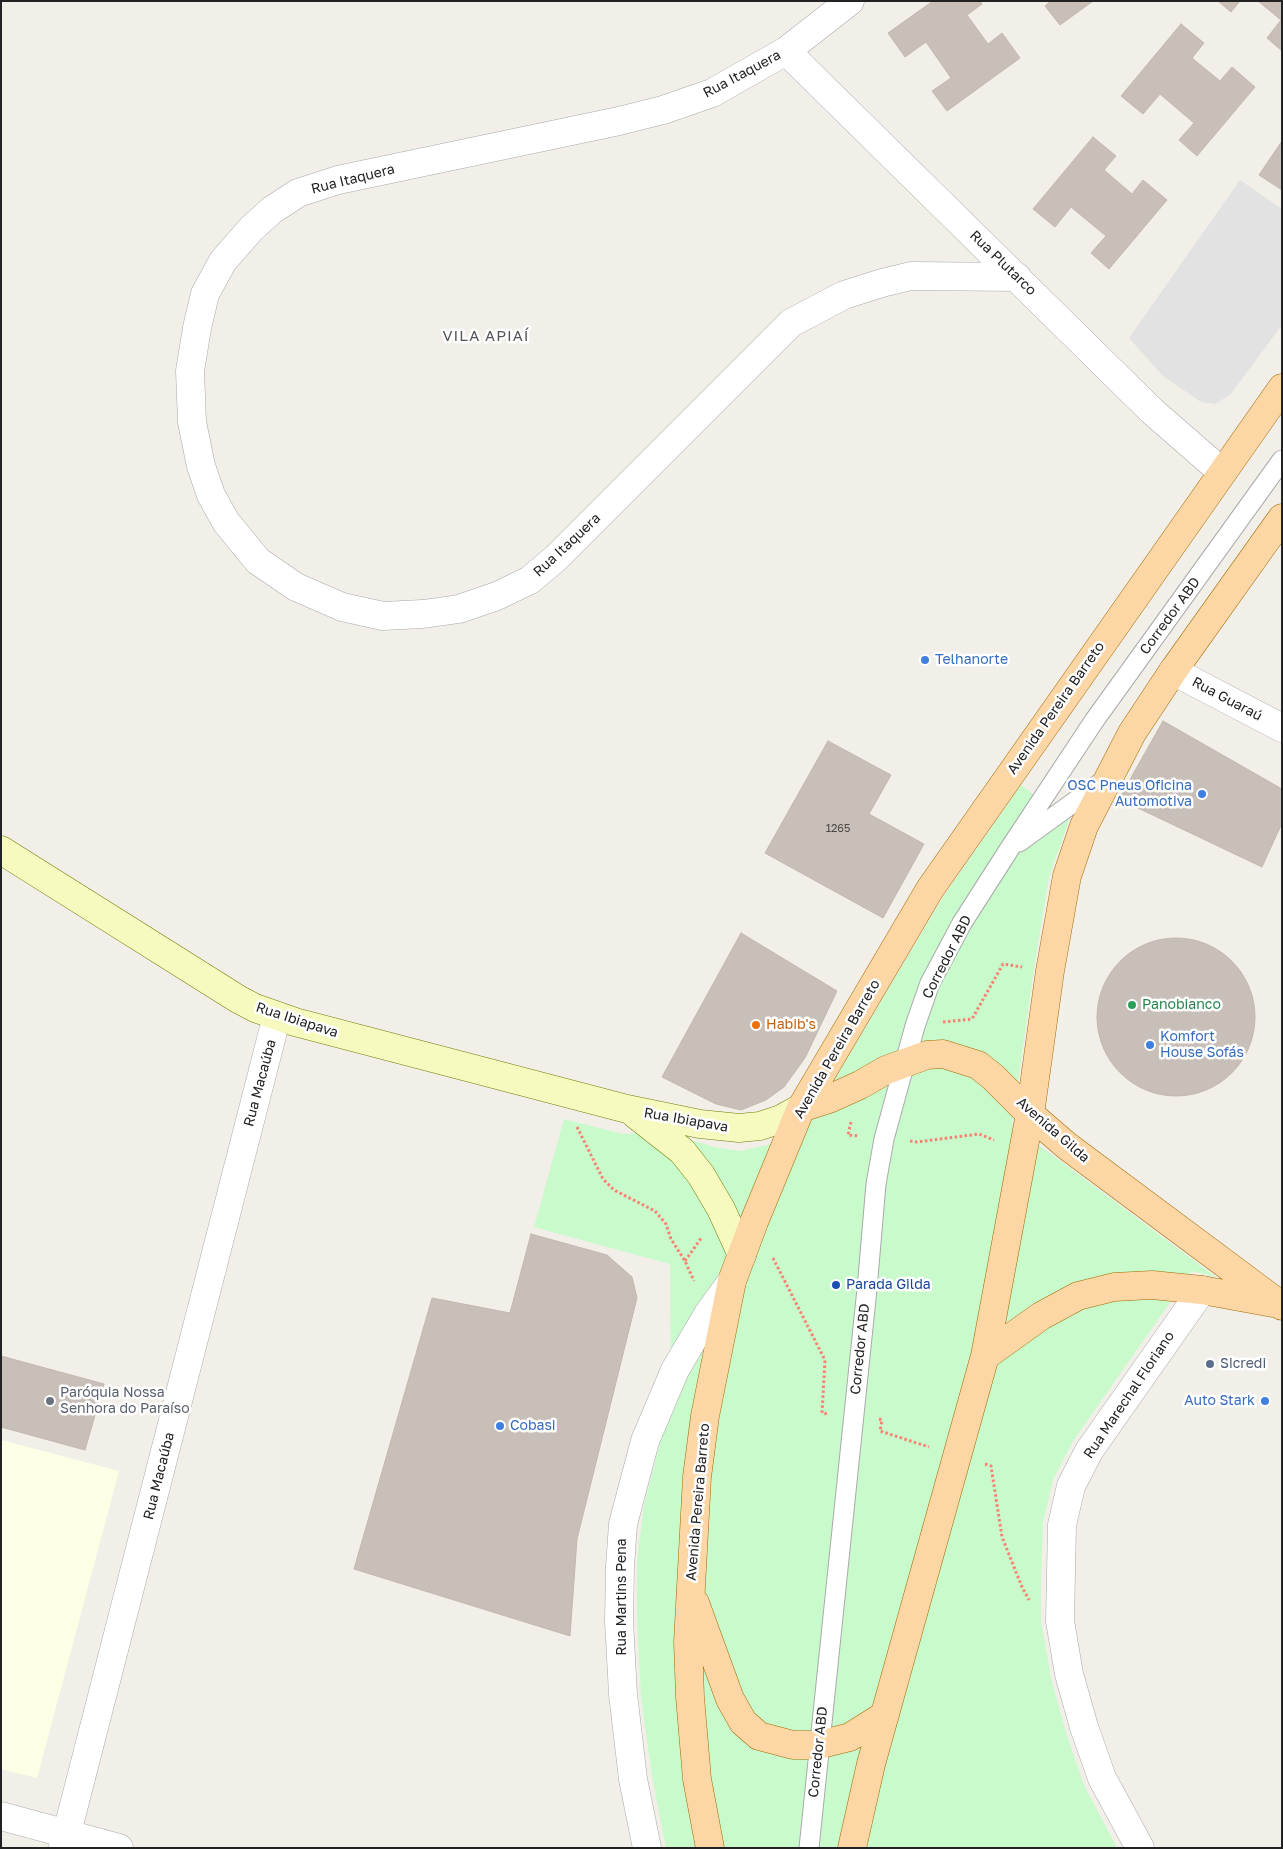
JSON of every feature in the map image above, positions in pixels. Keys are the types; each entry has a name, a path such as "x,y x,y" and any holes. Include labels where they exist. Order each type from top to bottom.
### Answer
{"main road":[{"name":"Avenida Pereira Barreto","path":"710,1848 697,1779 690,1697 688,1642 698,1469 705,1416 732,1281 754,1222 801,1108 930,888 1282,388"},
{"path":"852,1848 885,1715 985,1356 1030,1114 1050,971 1067,876 1084,826 1132,733 1173,670 1282,518"},
{"name":"Rua Ibiapava","path":"1,850 238,999 277,1016 627,1109 700,1124 739,1128 760,1126 781,1119 801,1108"},
{"name":"Avenida Gilda","path":"801,1108 829,1099 904,1062 927,1055 943,1054 978,1066 993,1077 1030,1114 1067,1146 1281,1305"},
{"name":"Rua Ibiapava","path":"627,1109 682,1151 701,1176 721,1209 742,1255"},
{"path":"985,1356 1040,1316 1078,1296 1114,1287 1152,1285 1202,1290 1281,1305"},
{"path":"691,1592 730,1699 743,1722 759,1736 793,1745 818,1745 850,1737 885,1715"}],"street":[{"name":"Rua Itaquera","path":"850,1 786,51 712,93 663,110 619,121 338,180 298,193 272,210 251,229 223,261 205,294 190,371 192,422 201,466 210,495 226,522 258,561 296,587 342,607 382,616 459,610 496,596 530,580 556,558 791,324 844,295 882,282 911,276 1017,276"},
{"name":"Rua Plutarco","path":"786,51 1017,276 1152,411 1222,472"},
{"name":"Rua Guaraú","path":"1173,670 1282,728"},
{"name":"Rua Macaúba","path":"64,1841 277,1016"},
{"name":"Rua Martins Pena","path":"648,1848 633,1779 623,1694 620,1567 623,1524 645,1441 675,1370 708,1314 732,1281"},
{"name":"Rua Marechal Floriano","path":"1140,1848 1102,1778 1084,1727 1069,1674 1060,1621 1062,1525 1071,1486 1089,1451 1202,1290"},
{"path":"1,1816 64,1841 119,1848"}],"lane":[{"name":"Corredor ABD","path":"809,1848 876,1184 884,1139 904,1062 930,983 962,923 1094,721 1282,460"},
{"name":"Corredor ABD","path":"1010,848 1110,776"}],"path":[{"path":"580,1096 573,1121 584,1138 603,1179 614,1190 655,1211 666,1224 671,1239 685,1261 708,1314"},
{"path":"754,1222 825,1360 822,1413 882,1420 880,1431 991,1466 1002,1537 1022,1587 1041,1622 1060,1621"}],"shaded area":[{"path":"1240,180 1282,209 1282,325 1230,395 1215,404 1201,402 1163,376 1129,338"},
{"path":"1,1440 119,1471 37,1778 1,1769"}],"green space":[{"path":"1021,785 1069,820 1049,877 1012,1125 1216,1277 1192,1271 1073,1441 1053,1480 1043,1523 1041,1621 1051,1678 1066,1733 1084,1785 1117,1848 666,1848 652,1776 641,1697 637,1617 637,1561 644,1505 671,1401 670,1264 534,1227 564,1119 623,1134 667,1132 714,1147 740,1151 771,1144 832,1084 943,897"}],"building":[{"path":"933,1 980,1 982,4 967,15 988,44 1002,33 1020,58 947,111 932,91 951,78 926,42 905,57 888,33"},
{"path":"1051,1 1093,1 1060,25 1045,6"},
{"path":"1218,1 1240,1 1231,12"},
{"path":"1258,1 1282,1 1282,51 1267,38 1281,20"},
{"path":"1181,24 1204,43 1192,58 1220,81 1232,67 1255,87 1197,156 1179,140 1194,123 1160,94 1143,114 1121,96"},
{"path":"1093,137 1116,156 1104,170 1132,194 1143,180 1167,200 1109,269 1091,253 1106,236 1071,207 1055,227 1033,209"},
{"path":"1282,141 1282,190 1259,175"},
{"name":"OSC Pneus Oficina Automotiva","path":"1163,721 1282,789 1282,823 1262,867 1119,799"},
{"path":"828,741 891,775 869,814 924,844 883,918 765,853"},
{"name":"Habib's","path":"741,933 837,991 805,1058 784,1087 766,1100 741,1110 716,1104 662,1077"},
{"path":"1184,938 1199,941 1213,947 1232,961 1242,973 1252,994 1255,1017 1252,1040 1242,1061 1232,1073 1220,1083 1199,1093 1184,1096 1168,1096 1153,1093 1132,1083 1110,1061 1098,1032 1097,1009 1100,994 1110,973 1132,951 1161,939"},
{"name":"Cobasi","path":"531,1234 607,1255 632,1277 637,1298 577,1539 570,1636 354,1569 432,1298 510,1313"},
{"name":"Paróquia Nossa Senhora do Paraíso","path":"1,1356 104,1384 85,1450 1,1427"}],"place":[{"name":"Telhanorte","path":"925,660"},
{"name":"OSC Pneus Oficina Automotiva","path":"1202,794"},
{"name":"Panobianco","path":"1132,1005"},
{"name":"Habib's","path":"756,1025"},
{"name":"Komfort House Sofás","path":"1150,1045"},
{"name":"Parada Gilda","path":"836,1285"},
{"name":"Sicredi","path":"1210,1364"},
{"name":"Paróquia Nossa Senhora do Paraíso","path":"50,1401"},
{"name":"Auto Stark","path":"1265,1401"},
{"name":"Cobasi","path":"500,1426"}],"district":[{"name":"VILA APIAÍ","path":"486,336"}]}
